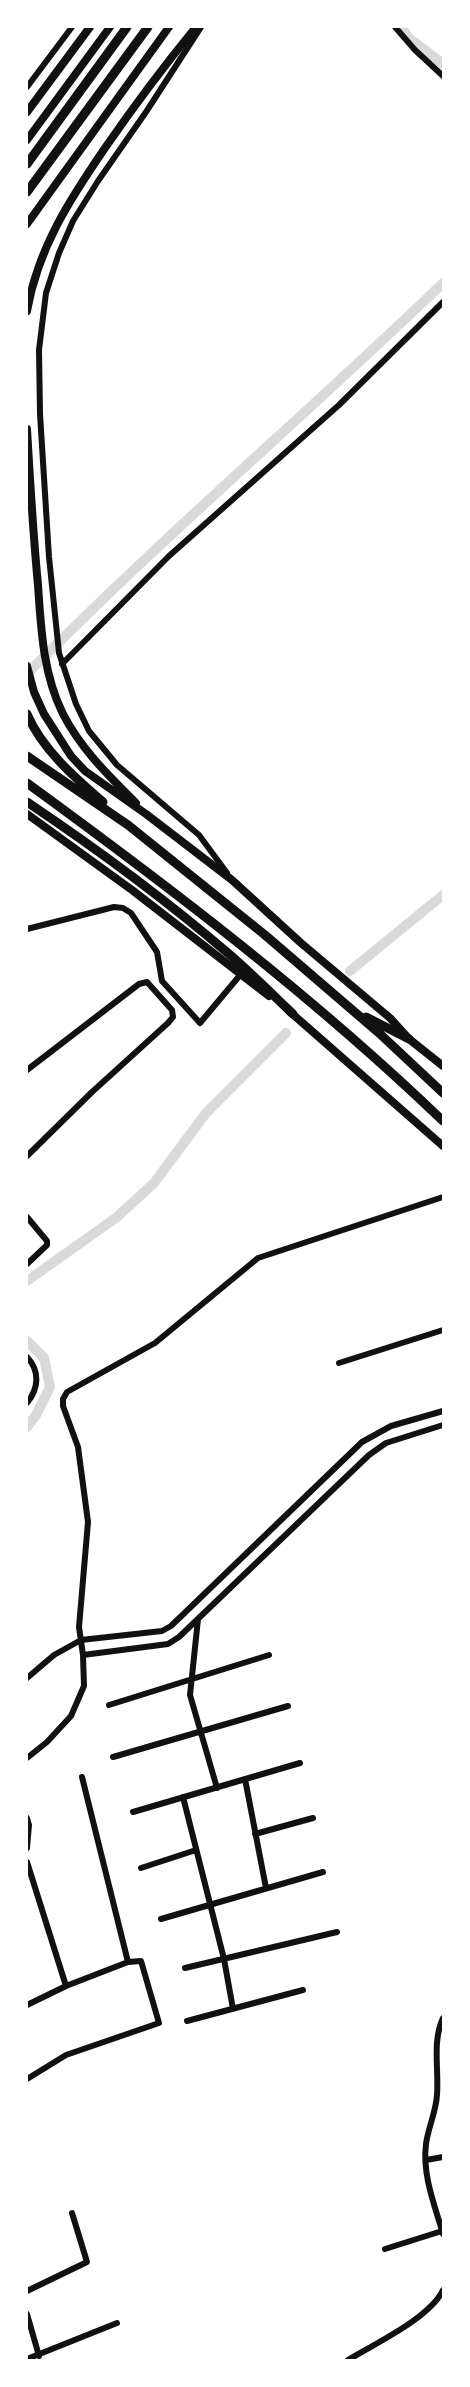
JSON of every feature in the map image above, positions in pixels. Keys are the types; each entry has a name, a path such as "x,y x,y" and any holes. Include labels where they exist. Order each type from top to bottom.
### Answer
{"main road":[{"path":"27,112 90,27"},
{"path":"27,140 110,27"},
{"path":"27,164 127,27"},
{"path":"27,192 148,27"},
{"path":"27,224 170,27"},
{"path":"27,311 38,264 68,201 128,114 196,27"},
{"path":"27,429 42,648 53,692 78,740 98,765 147,814"},
{"path":"27,666 34,692 44,714 71,756 86,771 111,791 147,814 232,880 390,1018 409,1039 443,1065"},
{"path":"27,714 46,746 80,783 380,1033 443,1093"},
{"path":"27,756 128,825"},
{"path":"27,783 80,821 299,992 407,1086 443,1121"},
{"path":"27,802 78,836 230,955 293,1014 443,1146"},
{"path":"27,814 132,890 293,1014"},
{"path":"348,1008 409,1039"}],"street":[{"path":"27,87 72,27"},
{"path":"201,27 73,221 59,254 46,293 39,350 40,414 59,653 76,704 90,731 117,765 199,835 232,880"},
{"path":"394,27 443,76"},
{"path":"62,664 169,556 339,405 443,302"},
{"path":"27,929 114,907 123,908 131,913 157,952 162,981 200,1023 241,974"},
{"path":"27,1070 139,984 147,982 172,1010 173,1017 168,1023 92,1092 27,1156"},
{"path":"27,1758 47,1742 71,1716 84,1686 79,1627 88,1522 78,1447 63,1406 63,1399 67,1392 155,1343 258,1258 443,1197"},
{"path":"27,1217 47,1241 44,1251 27,1264"},
{"path":"339,1363 443,1330"},
{"path":"27,1358 34,1365 36,1372 33,1395 27,1402"},
{"path":"27,1678 54,1654 81,1640 162,1631 171,1626 362,1442 391,1426 443,1411"},
{"path":"414,1419 415,1432"},
{"path":"83,1655 168,1644 179,1637 369,1455 386,1443 443,1425"},
{"path":"198,1618 190,1695 217,1788"},
{"path":"109,1705 269,1655"},
{"path":"113,1757 288,1706"},
{"path":"132,1812 300,1763"},
{"path":"82,1777 128,1962"},
{"path":"245,1779 266,1888"},
{"path":"183,1797 224,1959 233,2009"},
{"path":"27,1818 29,1826 27,1848"},
{"path":"255,1834 313,1818"},
{"path":"141,1868 196,1850"},
{"path":"27,1862 66,1986"},
{"path":"161,1919 323,1872"},
{"path":"184,1968 337,1932"},
{"path":"27,2005 66,1986 128,1962 141,1961 159,2023 66,2055 27,2079"},
{"path":"187,2021 303,1990"},
{"path":"385,2249 443,2233 428,2180 426,2144 437,2096 437,2031 443,2018"},
{"path":"426,2160 443,2157"},
{"path":"27,2291 87,2262 72,2213"},
{"path":"348,2360 402,2328 429,2308 442,2294"},
{"path":"27,2314 39,2356"},
{"path":"27,2359 117,2323"}],"waterway":[{"path":"401,27 409,38 443,64"},
{"path":"27,674 181,525 443,283"},
{"path":"350,971 443,895"},
{"path":"27,1281 117,1217 154,1183 206,1113 286,1033"},
{"path":"27,1341 44,1358 50,1387 36,1415 27,1427"}]}
